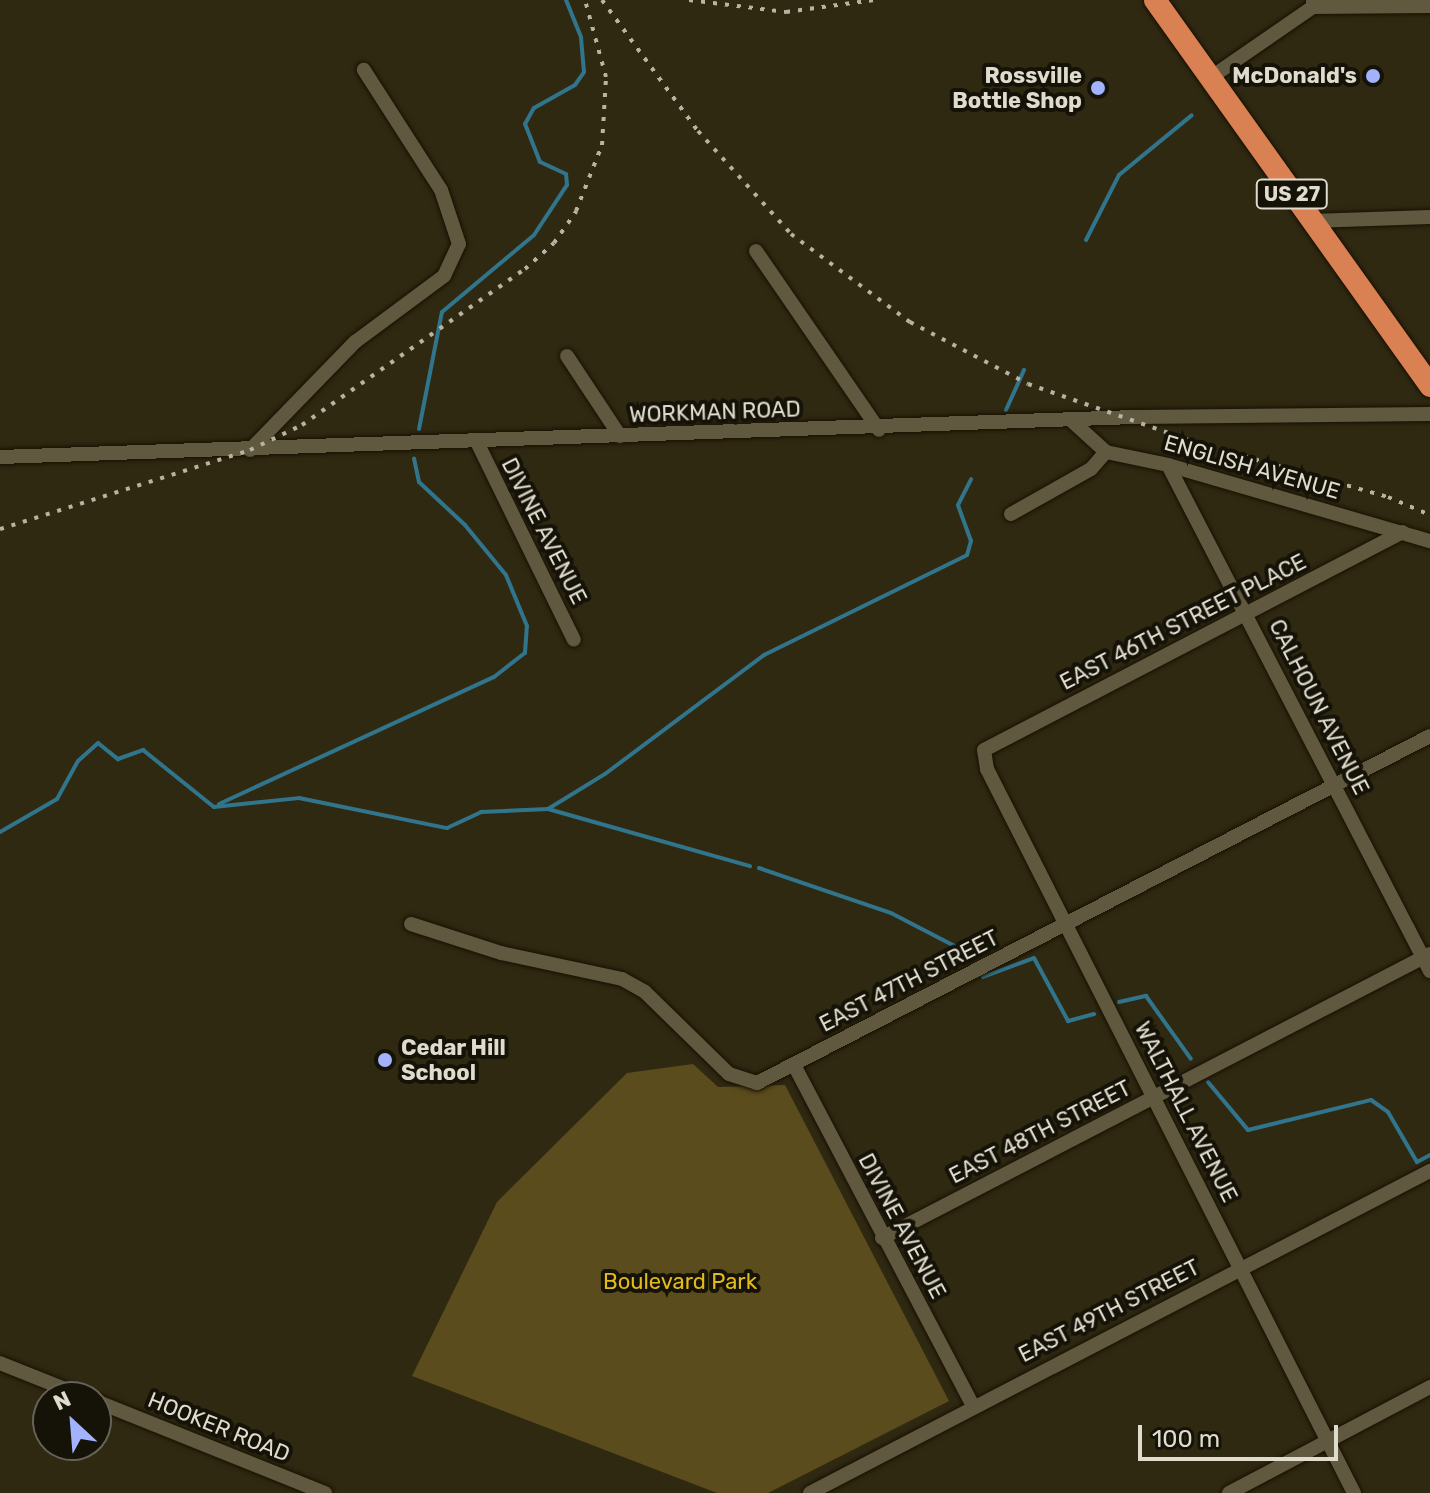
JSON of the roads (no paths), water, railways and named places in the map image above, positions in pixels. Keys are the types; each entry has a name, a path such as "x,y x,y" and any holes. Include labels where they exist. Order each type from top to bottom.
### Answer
{"highway":[{"name":"US 27","path":"1155,0 1430,386"}],"street":[{"path":"1210,78 1313,4 1430,6"},
{"path":"250,450 355,342 444,276 459,244 441,190 364,70"},
{"path":"1311,221 1430,217"},
{"path":"756,251 879,430"},
{"path":"567,356 620,436"},
{"name":"WORKMAN ROAD","path":"0,457 879,430 1072,421 1430,414"},
{"path":"1011,514 1091,469 1106,452 1072,421"},
{"name":"DIVINE AVENUE","path":"477,442 574,640"},
{"name":"ENGLISH AVENUE","path":"1106,452 1168,465 1430,541"},
{"name":"CALHOUN AVENUE","path":"1168,465 1428,961"},
{"name":"EAST 46TH STREET PLACE","path":"984,750 1403,532"},
{"name":"EAST 47TH STREET","path":"411,924 501,953 622,979 645,992 729,1074 757,1083 1430,736"},
{"name":"WALTHALL AVENUE","path":"984,750 987,769 1354,1493"},
{"name":"EAST 48TH STREET","path":"882,1238 1154,1097 1428,961"},
{"name":"DIVINE AVENUE","path":"794,1065 882,1238 973,1406"},
{"name":"EAST 49TH STREET","path":"810,1493 1430,1171"},
{"path":"0,1363 45,1381"},
{"path":"1229,1493 1430,1387"},
{"name":"HOOKER ROAD","path":"112,1407 325,1493"}],"waterway":[{"path":"419,429 442,312 534,235 567,185 566,174 540,162 525,124 534,108 575,85 584,72 581,37 566,0"},
{"path":"1086,240 1119,175 1192,115"},
{"path":"1006,410 1024,370"},
{"path":"219,804 494,677 525,653 527,626 506,575 465,525 419,482 414,459"},
{"path":"548,809 605,774 764,655 967,555 971,541 958,505 971,479"},
{"path":"0,832 57,799 78,761 98,743 118,759 143,750 214,807 299,798 447,828 481,812 548,809 750,866"},
{"path":"759,868 891,913 970,954"},
{"path":"983,977 1034,958 1068,1021 1094,1014"},
{"path":"1119,1002 1146,996 1191,1059"},
{"path":"1208,1082 1248,1130 1371,1100 1388,1112 1417,1162 1430,1155"}],"railway":[{"path":"0,529 250,450 302,425 525,269 554,243 576,211 602,145 606,77 585,0"},
{"path":"602,0 698,131 791,234 910,322 1028,384 1197,443 1388,497 1430,515"},
{"path":"689,0 786,12 874,0"}],"place":[{"name":"McDonald's","path":"1373,76"},
{"name":"Rossville Bottle Shop","path":"1098,88"},
{"name":"Cedar Hill School","path":"385,1060"}],"park label":[{"name":"Boulevard Park","path":"680,1282"}]}
